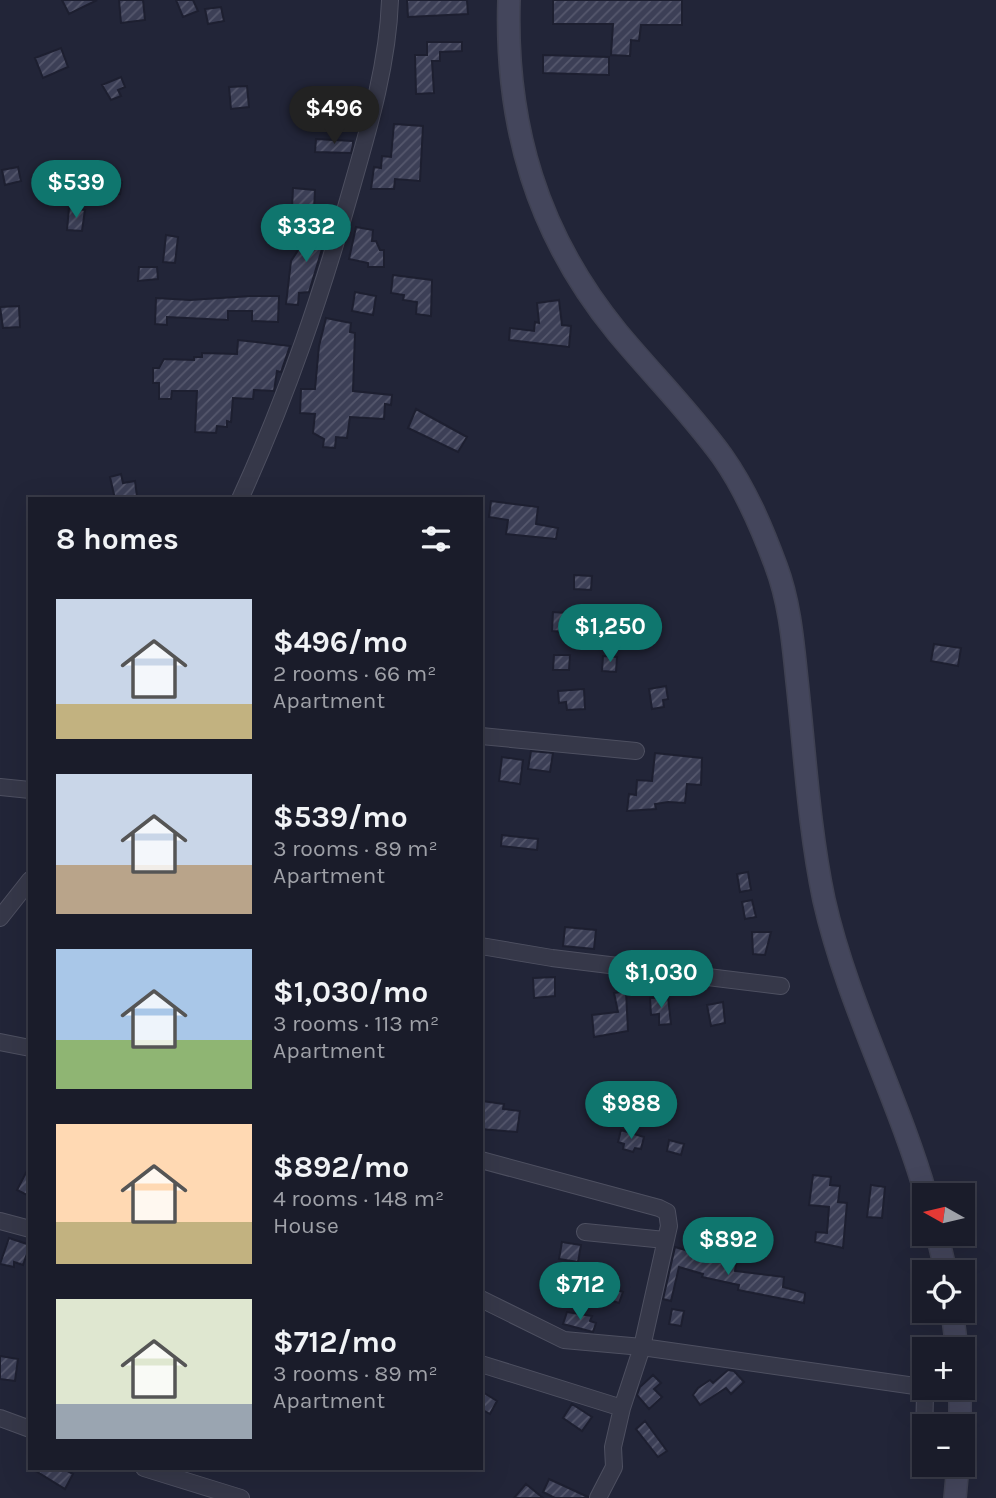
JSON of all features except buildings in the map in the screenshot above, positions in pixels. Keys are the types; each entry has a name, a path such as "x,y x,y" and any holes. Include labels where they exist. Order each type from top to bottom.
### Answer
{"main road":[{"path":"509,0 511,93 531,179 549,225 583,285 615,329 723,457 755,511 778,572 791,629 813,837 824,900 839,957 922,1183"},
{"path":"955,1498 957,1477"}],"street":[{"path":"241,497 279,415 323,289 381,71 390,0"},
{"path":"483,736 636,751"},
{"path":"0,787 28,790"},
{"path":"0,918 28,882"},
{"path":"483,946 551,958 780,986"},
{"path":"0,1042 28,1048"},
{"path":"483,1161 659,1208 669,1219 642,1347 622,1408 614,1447 614,1467 598,1498"},
{"path":"0,1221 28,1228"},
{"path":"584,1232 665,1240"},
{"path":"483,1300 564,1340 642,1347 915,1386 925,1394 925,1414"},
{"path":"483,1365 622,1408"},
{"path":"0,1418 28,1428"},
{"path":"157,1470 183,1474 240,1498"}]}
